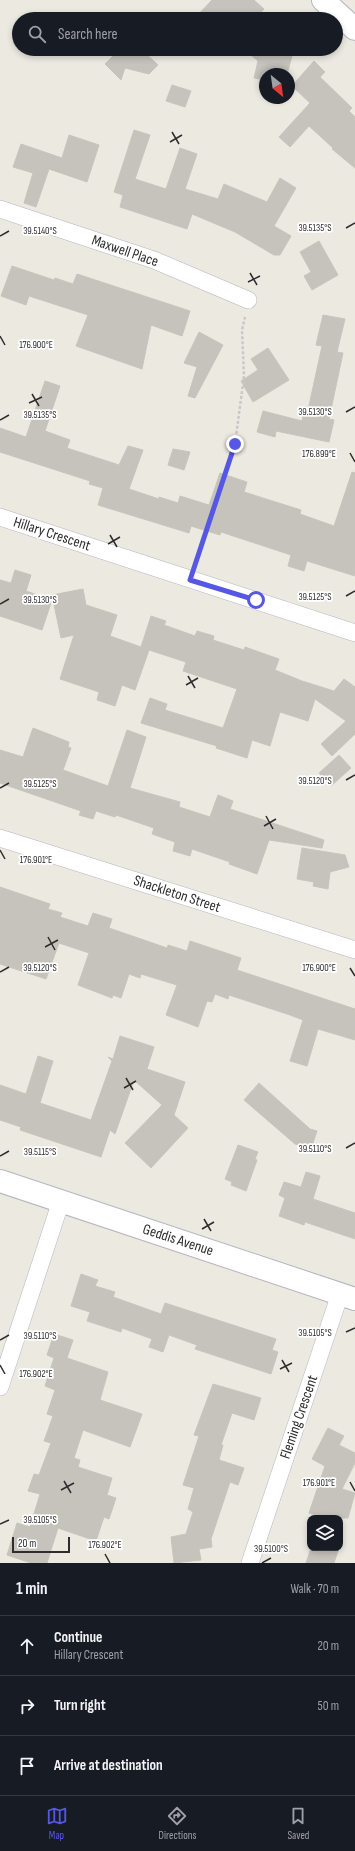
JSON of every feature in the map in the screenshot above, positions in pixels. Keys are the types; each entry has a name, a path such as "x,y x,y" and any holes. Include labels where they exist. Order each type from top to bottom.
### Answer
{"street":[{"path":"323,0 336,12"},
{"path":"343,18 355,29"},
{"name":"Maxwell Place","path":"0,209 154,260 248,300"},
{"name":"Hillary Crescent","path":"0,517 355,633"},
{"name":"Shackleton Street","path":"0,838 355,950"},
{"name":"Geddis Avenue","path":"0,1181 347,1297"},
{"path":"0,1387 60,1201"},
{"name":"Fleming Crescent","path":"250,1563 347,1297"}],"path":[{"path":"190,580 235,444 244,376 242,330 248,300"}],"building":[{"path":"212,0 254,0 264,9 261,12 201,12"},
{"path":"113,56 148,56 158,65 149,74 125,68 121,80 105,64"},
{"path":"252,56 292,56 289,68 259,68 259,79 254,78 258,61"},
{"path":"314,61 325,72 320,77 352,108 349,111 355,117 355,168 332,149 333,148 309,126 290,147 279,137 310,103 295,89 295,83"},
{"path":"172,85 191,91 185,107 166,101"},
{"path":"134,130 150,135 135,179 166,189 180,148 197,154 185,189 218,199 224,184 267,202 280,178 296,188 274,226 291,236 280,255 274,255 235,232 192,214 187,229 120,207 123,195 114,192"},
{"path":"69,135 99,145 87,182 49,169 36,207 24,203 33,173 13,167 21,144 62,158"},
{"path":"319,241 338,275 312,290 304,276 311,272 300,252"},
{"path":"12,266 54,280 55,278 73,284 77,274 190,311 182,336 151,325 142,369 76,346 88,315 29,296 26,305 1,296"},
{"path":"323,315 345,319 337,352 343,353 329,419 334,420 329,442 276,431 275,437 257,432 263,411 302,421 305,406 308,410 322,346 316,345"},
{"path":"199,332 223,345 195,398 188,396 197,367 184,363"},
{"path":"268,348 289,380 253,402 241,381 258,370 251,359"},
{"path":"45,381 60,386 45,431 70,440 67,448 119,465 128,446 143,450 129,489 159,499 159,497 178,503 180,496 209,505 220,473 247,482 244,492 301,510 300,514 334,526 352,472 355,473 355,576 307,561 304,571 288,566 291,555 221,532 220,535 191,526 189,533 98,505 103,488 89,484 90,481 0,452 0,428 26,437"},
{"path":"173,449 190,452 184,470 168,465"},
{"path":"15,570 31,575 26,591 52,600 42,630 0,616 0,580 11,583"},
{"path":"83,589 86,605 117,615 110,636 141,647 151,616 166,621 164,625 195,636 197,631 214,636 213,640 244,650 245,647 279,659 275,670 302,681 334,691 344,679 355,687 355,734 332,756 321,744 346,721 315,699 308,721 280,712 270,746 252,740 247,758 216,748 217,746 141,723 150,698 167,704 165,710 223,728 237,689 183,671 186,662 149,650 135,690 122,685 115,706 97,700 99,692 60,679 74,635 61,638 52,595"},
{"path":"33,728 69,742 68,747 71,748 63,770 108,786 127,730 146,737 130,788 180,802 179,807 210,817 218,795 233,801 230,809 324,840 322,848 269,840 257,874 229,864 230,862 192,849 190,856 173,851 175,842 152,834 154,828 116,815 115,817 96,811 93,819 79,815 81,811 0,783 0,750 23,757"},
{"path":"339,755 351,768 331,786 319,773"},
{"path":"302,848 345,855 349,867 330,872 328,889 313,886 314,882 297,879"},
{"path":"0,887 50,904 48,909 62,913 60,917 88,926 93,913 112,919 109,928 167,948 168,945 187,951 190,941 241,958 237,970 355,1009 355,1040 318,1029 307,1066 290,1061 303,1020 290,1015 229,995 228,999 215,994 212,1002 207,1001 198,1027 166,1015 177,985 141,974 140,978 129,974 121,998 113,995 112,998 78,985 89,953 59,943 46,979 0,964"},
{"path":"120,1036 154,1047 147,1069 185,1082 174,1115 188,1128 151,1168 125,1143 162,1105 134,1080 115,1134 110,1130 101,1157 20,1130 21,1127 0,1120 0,1085 26,1094 38,1056 53,1061 40,1103 91,1120 112,1061 108,1057 113,1059"},
{"path":"259,1083 310,1129 317,1131 311,1149 295,1144 244,1100"},
{"path":"238,1145 258,1152 255,1159 257,1160 246,1191 231,1185 232,1182 225,1179"},
{"path":"306,1172 320,1176 313,1199 355,1213 355,1239 305,1222 304,1225 279,1216 285,1198 279,1195 284,1182 301,1187"},
{"path":"81,1274 98,1280 95,1286 115,1292 113,1297 161,1314 165,1303 276,1339 272,1350 278,1352 271,1374 195,1349 197,1345 169,1335 163,1352 149,1347 152,1339 122,1328 121,1332 87,1321 90,1312 71,1306"},
{"path":"54,1334 73,1340 67,1358 108,1372 100,1400 142,1414 130,1447 83,1430 74,1458 80,1460 78,1467 112,1478 107,1495 116,1498 109,1519 104,1517 96,1541 58,1528 47,1563 31,1563 7,1555 17,1523 30,1527 40,1494 28,1491 34,1474 39,1475 51,1443 44,1441 53,1416 47,1414 55,1390 45,1386 54,1358 47,1355"},
{"path":"213,1384 261,1398 254,1420 232,1413 221,1445 223,1445 219,1460 244,1468 238,1485 230,1482 211,1539 212,1547 199,1549 201,1560 174,1563 171,1537 186,1534 193,1512 188,1509 194,1488 183,1485 199,1436 194,1435"},
{"path":"328,1428 344,1436 339,1445 355,1453 355,1463 342,1489 355,1493 348,1518 343,1518 343,1515 316,1515 309,1513 325,1466 312,1459"},
{"path":"310,1551 338,1551 334,1563 306,1563"}],"route":[{"path":"235,444 190,580 256,600"}]}
